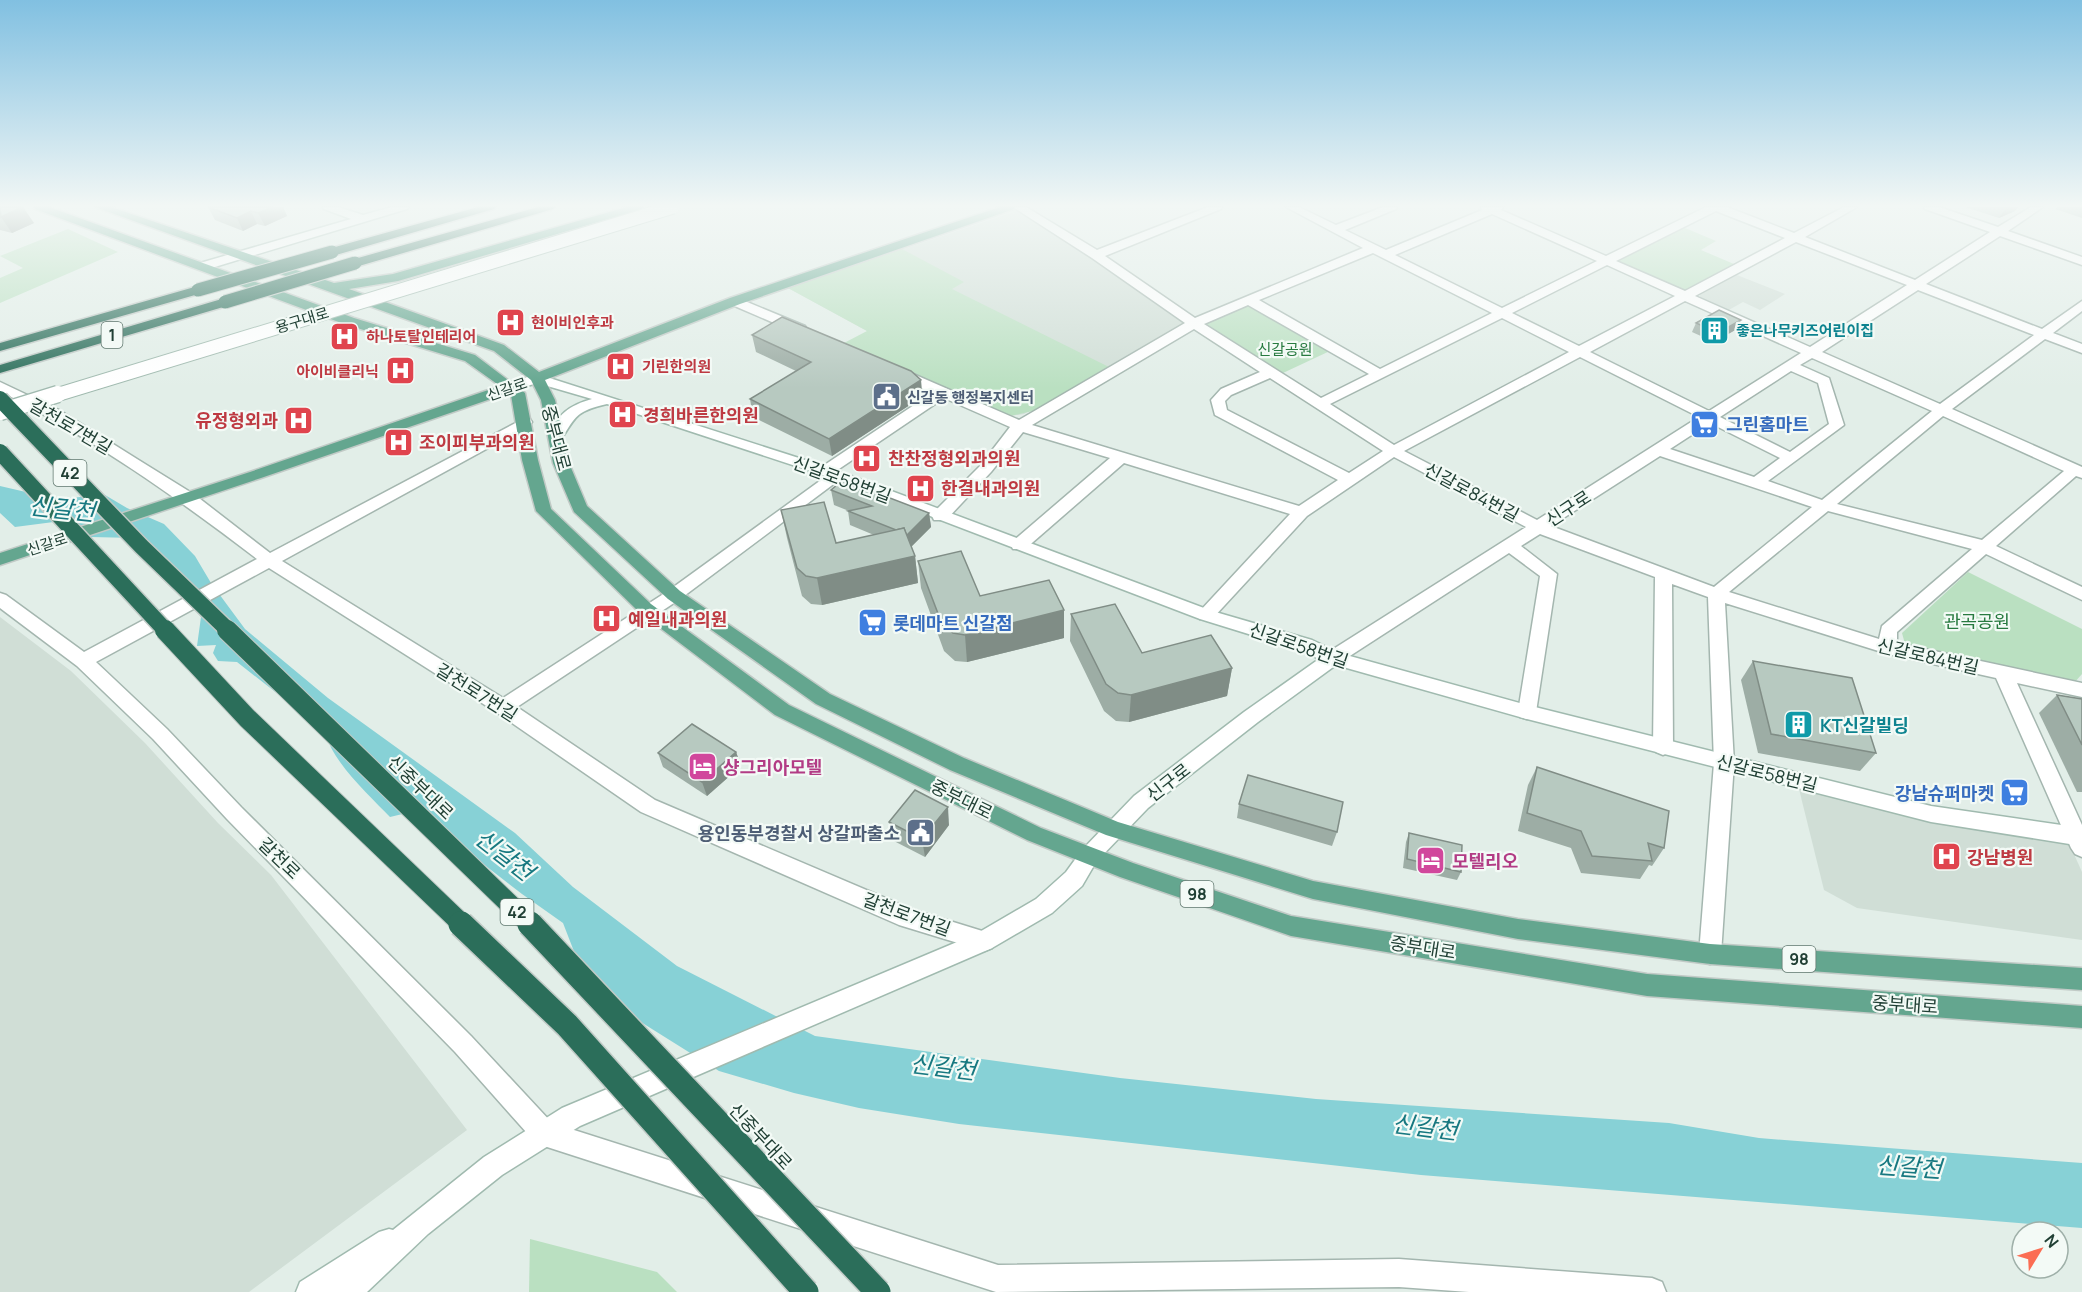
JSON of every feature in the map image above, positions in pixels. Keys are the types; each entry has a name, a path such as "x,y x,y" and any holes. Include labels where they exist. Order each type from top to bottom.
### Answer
{"highway":[{"name":"1","path":"0,347 278,267"},
{"name":"1","path":"0,369 341,267"},
{"name":"신중부대로","path":"0,401 141,546 527,921 878,1292"},
{"name":"42","path":"0,452 247,718 567,1025 806,1292"}],"main road":[{"path":"207,267 349,321 470,358 511,387"},
{"name":"중부대로","path":"277,267 499,348 537,378 548,400 561,463 580,508 674,595 702,612 824,699 957,764 1113,829 1313,890 1518,929 1710,954 2082,979"},
{"path":"331,288 393,278 430,267"},
{"name":"신갈로","path":"537,378 735,301 834,267"},
{"path":"470,358 476,388"},
{"name":"중부대로","path":"511,387 518,393 530,460 544,511 650,611 782,710 1034,834 1128,872 1291,926 1636,983 2082,1017"},
{"name":"신갈로","path":"0,560 409,424 476,388 511,387"}],"street":[{"name":"용구대로","path":"0,401 451,267"},
{"name":"용구대로","path":"0,412 475,267"},
{"name":"신갈로84번길","path":"1114,267 1194,323 1393,451 1539,526 1716,594 1888,648 2082,690"},
{"path":"940,516 991,463 1006,445 1007,437 1020,426 1194,323 1336,267"},
{"path":"1413,267 1791,458"},
{"path":"1320,404 1591,267"},
{"path":"1621,267 2078,471 1983,546 1888,630 1888,648"},
{"path":"1206,615 1301,512 1393,451 1741,267"},
{"path":"1871,267 2082,349"},
{"name":"신구로","path":"419,1225 493,1166 571,1117 984,940 1044,906 1074,879 1089,856 1141,802 1334,658 1944,267"},
{"path":"1249,300 1379,374"},
{"path":"735,301 812,334"},
{"path":"1710,954 1724,763 1716,594 1822,505 1942,410 2082,305"},
{"path":"1755,483 1837,425 1824,381 1790,366"},
{"path":"888,368 1020,426 1301,512"},
{"path":"1271,372 1226,392 1218,400 1220,412 1349,480"},
{"name":"신갈로","path":"511,387 537,378"},
{"name":"신갈로58번길","path":"537,378 830,474 1206,615 1306,645 1334,658 1527,712 1931,814 2080,840"},
{"name":"갈천로7번길","path":"0,386 54,413 269,560 503,707 648,806 907,918 984,940"},
{"path":"503,707 674,595 830,474 943,392"},
{"path":"556,437 559,425 571,412 582,406 609,400"},
{"path":"83,662 525,422"},
{"path":"1658,450 1822,505 1983,546 2082,594"},
{"path":"1019,545 1121,457"},
{"path":"1509,545 1549,574 1527,712"},
{"path":"1663,573 1664,747"},
{"name":"갈천로","path":"0,598 83,662 160,734 234,813 455,1036 544,1133"},
{"path":"2003,674 2080,840"},
{"path":"544,1133 998,1279 1399,1273 1652,1292"},
{"path":"310,1292 419,1225"},
{"path":"347,1292 419,1225"}],"shaded area":[{"path":"849,267 1107,267 1186,323 1151,345 1024,414 1010,416 867,331 788,288"},
{"path":"1737,275 1785,294 1760,310 1743,302 1727,311 1700,299 1700,295"},
{"path":"0,617 71,671 145,743 218,823 271,875 467,1130 249,1292 0,1292"},
{"name":"강남병원","path":"1798,785 2069,843 2082,872 2082,940 1857,908 1824,890"}],"green space":[{"path":"83,267 0,303 0,278 23,268"},
{"path":"849,267 936,267 964,282 952,289 1111,368 1037,410 1010,416 844,343 867,331 788,288"},
{"path":"1621,267 1740,267 1686,296"},
{"name":"신갈공원","path":"1248,304 1332,350 1283,373 1201,323"},
{"name":"관곡공원","path":"1968,572 2082,629 2082,674 2074,683 1905,644 1902,633"},
{"path":"530,1239 657,1272 677,1292 529,1292"}],"water":[{"name":"신갈천","path":"0,486 56,499 105,495 127,508 164,524 195,556 211,583 245,629 328,698 515,833 573,887 677,966 815,1036 1120,1078 1316,1099 1669,1123 1759,1138 2082,1163 2082,1228 2070,1227 2070,1220 2010,1220 2010,1222 1421,1175 959,1124 859,1108 794,1093 719,1071 569,977 559,965 575,954 563,923 415,811 390,817 343,766 325,731 237,662 218,661 213,653 216,645 197,646 201,617 136,538 90,537 69,520 15,527 0,513"}],"building":[{"path":"1719,310 1741,320 1718,333 1696,323"},
{"path":"782,317 911,371 921,380 829,439 750,399 811,362 752,335"},
{"path":"843,480 929,513 907,535 904,528 896,530 848,511 872,506 831,490"},
{"path":"824,502 836,543 904,528 915,556 817,578 806,576 797,568 781,510"},
{"path":"961,551 980,596 1049,580 1064,610 965,635 953,633 942,624 918,561"},
{"path":"1115,604 1142,653 1211,635 1232,668 1131,695 1118,693 1106,684 1071,614"},
{"path":"1753,661 1852,678 1876,753 1771,734"},
{"path":"2057,695 2082,699 2082,745"},
{"path":"692,724 736,752 702,782 658,753"},
{"path":"1537,767 1669,811 1664,848 1648,843 1652,861 1592,856 1581,831 1527,813"},
{"path":"1248,775 1343,802 1337,832 1239,804"},
{"path":"915,790 948,807 922,839 889,822"},
{"path":"1409,833 1462,845 1461,872 1407,859"}],"place":[{"name":"현이비인후과","path":"510,322"},
{"name":"좋은나무키즈어린이집","path":"1715,330"},
{"name":"하나토탈인테리어","path":"345,336"},
{"name":"기린한의원","path":"621,366"},
{"name":"아이비클리닉","path":"400,371"},
{"name":"신갈동 행정복지센터","path":"886,397"},
{"name":"경희바른한의원","path":"622,415"},
{"name":"유정형외과","path":"299,420"},
{"name":"그린홈마트","path":"1705,424"},
{"name":"조이피부과의원","path":"398,442"},
{"name":"찬찬정형외과의원","path":"867,458"},
{"name":"한결내과의원","path":"920,488"},
{"name":"예일내과의원","path":"607,619"},
{"name":"롯데마트 신갈점","path":"872,623"},
{"name":"KT신갈빌딩","path":"1799,725"},
{"name":"샹그리아모텔","path":"702,767"},
{"name":"강남슈퍼마켓","path":"2015,793"},
{"name":"용인동부경찰서 상갈파출소","path":"921,833"},
{"name":"강남병원","path":"1946,857"},
{"name":"모텔리오","path":"1431,861"}]}
